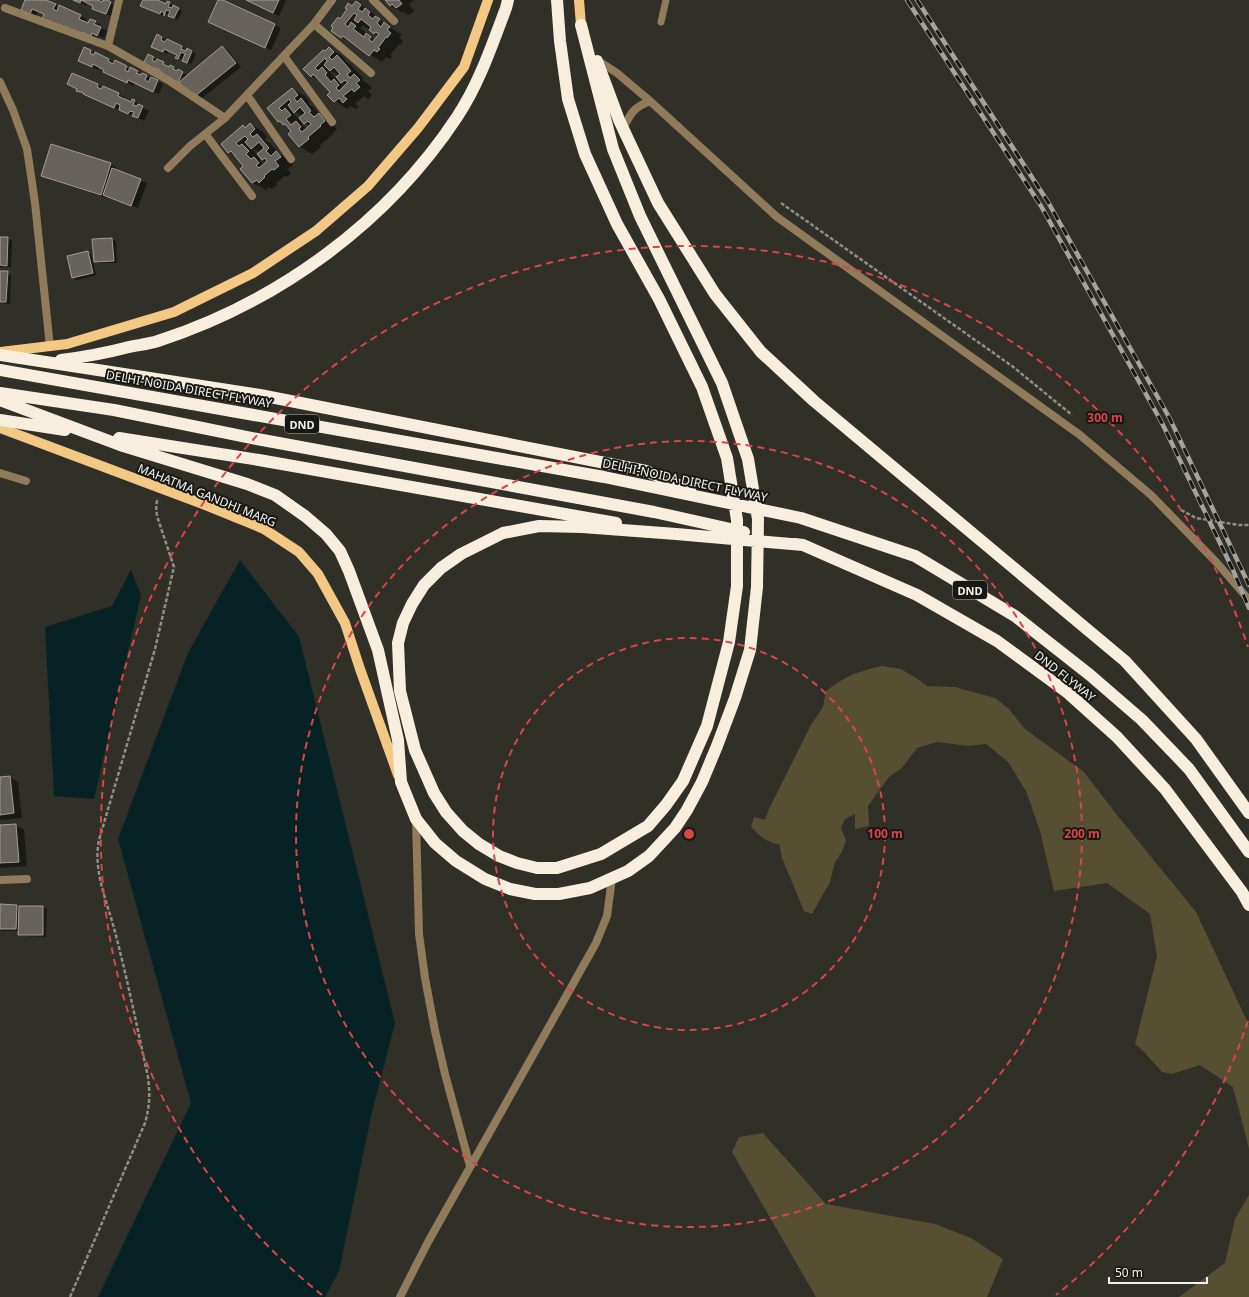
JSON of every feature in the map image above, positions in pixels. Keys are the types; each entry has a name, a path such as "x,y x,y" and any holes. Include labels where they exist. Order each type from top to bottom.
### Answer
{"highway":[{"path":"0,370 94,355 157,341 216,319 262,296 326,255 369,220 402,188 440,141 457,116 477,81 508,0"},
{"path":"557,0 560,41 568,99 585,154 617,224 659,299 702,387 727,458 737,520 737,586 730,642 707,726 683,781 666,805 648,826 600,854 557,868 538,868 517,863 499,856 479,844 463,831 446,812 434,793 415,750 400,691 398,643 403,623 412,604 424,585 441,568 461,554 503,533 539,526 582,527 676,534 802,545"},
{"path":"581,25 597,60 623,128 658,203 715,294 760,352 814,401 1125,661 1196,739 1249,813"},
{"path":"0,400 120,445 247,484 274,495 305,516 326,534 340,551 349,571 378,650 398,740 401,782 416,819 435,843 456,861 485,879 510,889 535,894 559,894 590,888 628,871 649,856 675,828 687,810 702,782 718,746 750,650 757,587 758,519 748,459 722,383 640,216 613,149 581,25"},
{"path":"0,353 260,395 646,471 711,500"},
{"name":"DELHI-NOIDA DIRECT FLYWAY","path":"0,370 604,477 801,518 915,556 1015,616 1090,675 1142,720 1189,769 1249,852"},
{"name":"DND","path":"0,393 114,410 257,439 654,512 802,545"},
{"path":"0,420 258,460 676,534"},
{"name":"DND FLYWAY","path":"802,545 918,595 997,641 1068,693 1117,737 1165,789 1242,892 1249,905"}],"main road":[{"path":"0,353 67,344 174,312 253,274 316,231 368,186 418,128 464,67 488,0"},
{"path":"579,0 581,25"},
{"name":"MAHATMA GANDHI MARG","path":"0,428 161,488 264,529 299,552 318,574 345,622 360,669 401,782"}],"street":[{"path":"108,46 119,0"},
{"path":"168,168 190,146 206,135 225,118 247,96 314,24 332,0"},
{"path":"373,0 394,21"},
{"path":"5,8 108,46 168,80 225,118"},
{"path":"314,24 371,73"},
{"path":"284,56 332,122"},
{"path":"597,60 617,73 650,100 777,217 1080,435 1151,495 1217,563 1249,600"},
{"path":"0,82 13,110 27,149 35,203 50,347"},
{"path":"247,96 291,159"},
{"path":"623,128 631,114 638,106 650,100"},
{"path":"206,135 252,196"},
{"path":"0,473 26,481"},
{"path":"416,819 419,934 425,978 445,1074 470,1166"},
{"path":"400,1297 428,1242 470,1166 596,944 607,916 612,878"},
{"path":"0,880 26,879"}],"lane":[{"path":"661,22 666,0"}],"path":[{"path":"70,1297 145,1123 149,1107 150,1095 148,1077 114,928 99,877 96,851 155,649 174,567 157,516 156,505 161,488"}],"shaded area":[{"path":"882,666 901,669 927,686 955,687 995,698 1008,708 1025,729 1084,772 1196,912 1249,1025 1249,1149 1233,1087 1200,1065 1172,1074 1162,1072 1135,1044 1157,956 1150,914 1107,883 1054,891 1040,831 1026,791 1008,762 986,744 968,746 937,742 917,748 902,768 889,777 868,806 869,826 855,829 855,814 845,819 841,828 846,840 842,852 835,862 830,882 812,914 804,911 782,858 779,844 767,841 751,827 754,817 765,820 811,725 823,707 826,691 852,675"},
{"path":"763,1133 826,1204 935,1224 971,1238 1003,1259 987,1297 816,1297 732,1152 739,1137"},
{"path":"1249,1195 1249,1297 1179,1297 1225,1263 1235,1219"}],"water":[{"path":"240,560 299,637 395,1023 371,1116 339,1271 325,1297 98,1297 191,1103 118,839 188,653"},
{"path":"131,570 141,595 94,799 54,796 45,627 112,606"}],"building":[{"path":"25,0 46,0 56,4 53,9 57,11 59,5 81,15 79,19 88,23 90,19 96,21 94,24 101,27 97,36 92,33 91,36 82,32 81,35 42,19 44,14 32,9 30,14 21,10"},
{"path":"73,0 81,0 80,3"},
{"path":"81,0 98,0 102,2 103,0 107,0 111,2 106,14 92,9 93,6"},
{"path":"143,0 158,0 166,4 167,1 170,2 168,7 172,8 173,5 179,8 174,18 168,16 170,11 166,10 164,16 164,13 161,11 160,14 140,6"},
{"path":"218,0 223,0 275,24 265,48 208,22"},
{"path":"246,0 279,0 273,13"},
{"path":"385,0 399,0 402,4 396,8 392,4 390,6"},
{"path":"356,1 361,5 358,9 362,12 365,8 370,12 368,15 373,19 375,16 380,19 377,23 381,27 384,22 390,27 387,30 391,33 378,48 380,49 377,52 374,50 369,56 343,36 341,38 331,31 333,28 331,26 338,17 340,19 347,9 345,8 348,3 352,6","holes":["354,13 357,15 354,20 358,23 361,19 371,27 369,30 374,34 375,32 379,34 372,42 369,40 371,37 366,33 364,37 353,29 356,26 351,22 348,27 345,24"]},
{"path":"157,34 162,37 161,40 165,42 167,39 182,46 181,49 186,51 187,48 192,51 187,63 182,61 185,54 181,52 178,59 175,58 177,55 164,49 163,52 151,47"},
{"path":"222,46 236,63 194,97 179,82"},
{"path":"84,47 91,50 90,53 94,55 95,52 109,59 108,61 113,64 115,60 127,66 125,70 128,72 130,67 138,71 136,73 147,75 145,80 148,82 151,77 158,80 153,92 128,80 127,83 103,72 104,70 93,64 92,67 78,61"},
{"path":"329,47 334,52 329,57 332,60 337,55 351,71 347,74 350,78 354,74 360,80 356,83 360,87 354,92 352,89 343,96 347,99 343,103 339,98 334,102 327,95 330,92 313,74 311,77 303,69 323,50 325,51","holes":["325,58 327,61 324,65 330,71 334,67 340,74 336,77 341,83 345,80 348,82 339,91 336,88 339,85 334,79 331,82 325,75 327,73 322,67 318,71 315,68"]},
{"path":"148,54 154,57 152,60 155,62 157,59 164,62 163,64 169,67 170,65 174,67 173,69 177,71 178,69 183,72 178,82 159,73 160,70 156,68 155,71 143,64"},
{"path":"72,73 98,84 97,87 101,89 103,86 119,93 118,96 131,102 132,99 135,100 133,105 137,106 138,104 143,106 138,118 132,116 134,112 130,111 128,114 119,110 120,105 116,103 114,108 83,94 84,93 76,91 77,89 67,84"},
{"path":"292,88 298,95 294,98 297,102 301,98 311,111 309,112 314,117 319,113 325,121 308,137 309,139 299,147 288,134 291,131 285,124 283,125 280,121 278,122 267,108","holes":["289,99 291,102 288,105 294,113 300,107 305,113 299,118 304,124 308,121 311,124 302,132 299,129 301,127 296,121 291,125 286,119 291,115 285,108 282,111 279,108"]},
{"path":"250,123 255,129 250,134 253,137 257,134 269,148 266,151 271,156 276,151 281,157 275,161 279,166 274,170 272,169 259,183 257,180 252,183 240,169 243,166 231,151 228,153 221,144 243,125 245,128","holes":["245,136 248,139 245,142 251,149 259,142 264,148 257,154 262,160 265,158 267,161 259,168 256,165 259,163 254,157 251,159 246,154 249,151 242,144 239,146 236,143"]},
{"path":"51,144 111,163 101,195 41,176"},
{"path":"112,168 141,179 131,206 103,195"},
{"path":"0,237 8,237 7,266 0,265"},
{"path":"112,238 114,261 94,262 92,239"},
{"path":"88,251 93,273 72,278 67,256"},
{"path":"0,271 8,271 6,302 0,302"},
{"path":"10,776 14,813 0,815 0,777"},
{"path":"16,824 19,862 0,863 0,825"},
{"path":"0,904 17,905 16,929 0,929"},
{"path":"19,906 43,906 43,935 18,935"}],"railway":[{"path":"907,0 1041,206 1162,423 1233,570 1249,608"},
{"path":"917,0 1048,202 1170,419 1249,585"}]}
